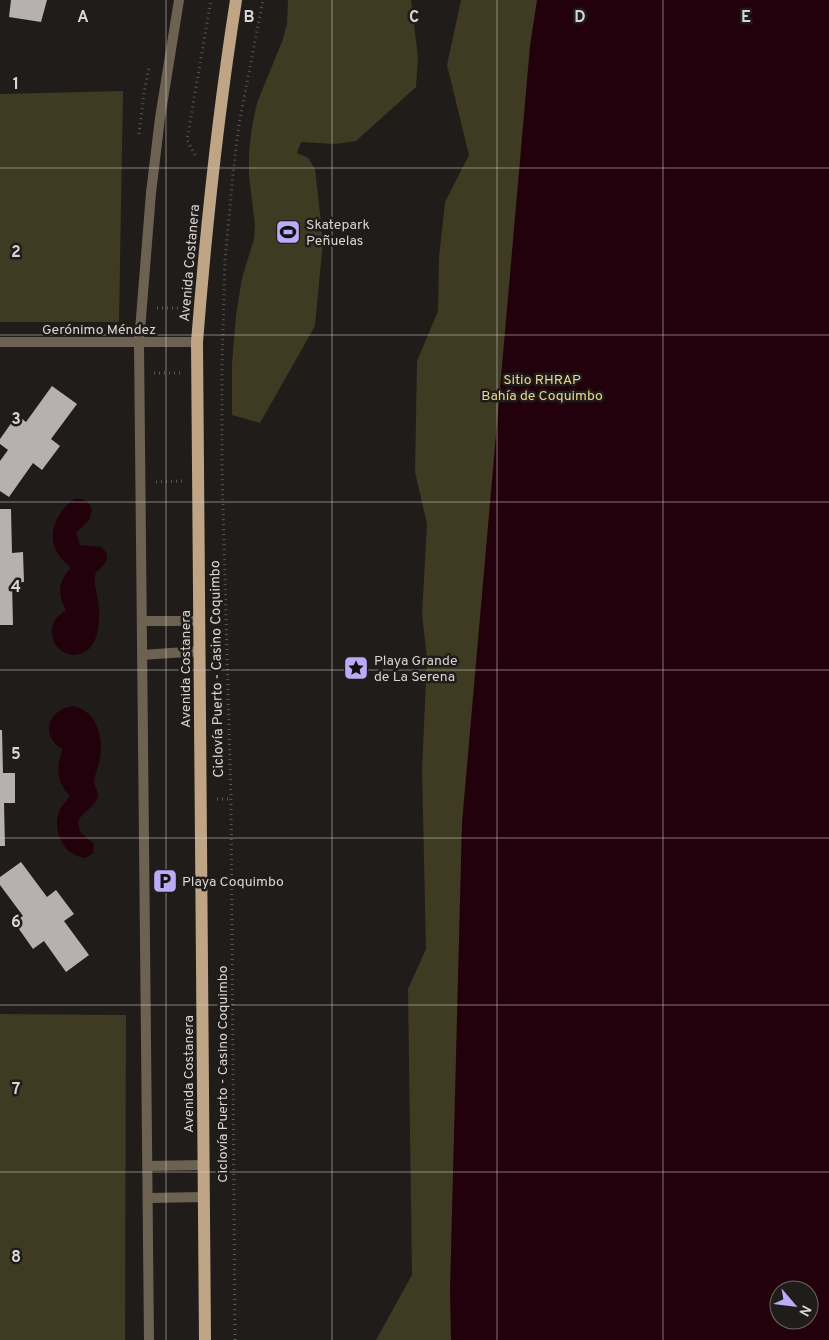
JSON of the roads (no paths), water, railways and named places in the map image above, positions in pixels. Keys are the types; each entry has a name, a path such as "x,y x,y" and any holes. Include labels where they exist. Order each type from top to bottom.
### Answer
{"main road":[{"name":"Avenida Costanera","path":"206,1340 197,342 214,156 236,0"}],"street":[{"path":"150,1340 139,343 154,165 179,0"},
{"name":"Gerónimo Méndez","path":"0,342 197,342"},
{"path":"142,621 199,621"},
{"path":"142,655 200,651"},
{"path":"147,1166 204,1165"},
{"path":"148,1198 204,1197"}],"place":[{"name":"Skatepark Peñuelas","path":"288,232"},
{"name":"Playa Grande de La Serena","path":"356,668"},
{"name":"Playa Coquimbo","path":"165,881"}],"park label":[{"name":"Sitio RHRAP Bahía de Coquimbo","path":"542,388"}]}
